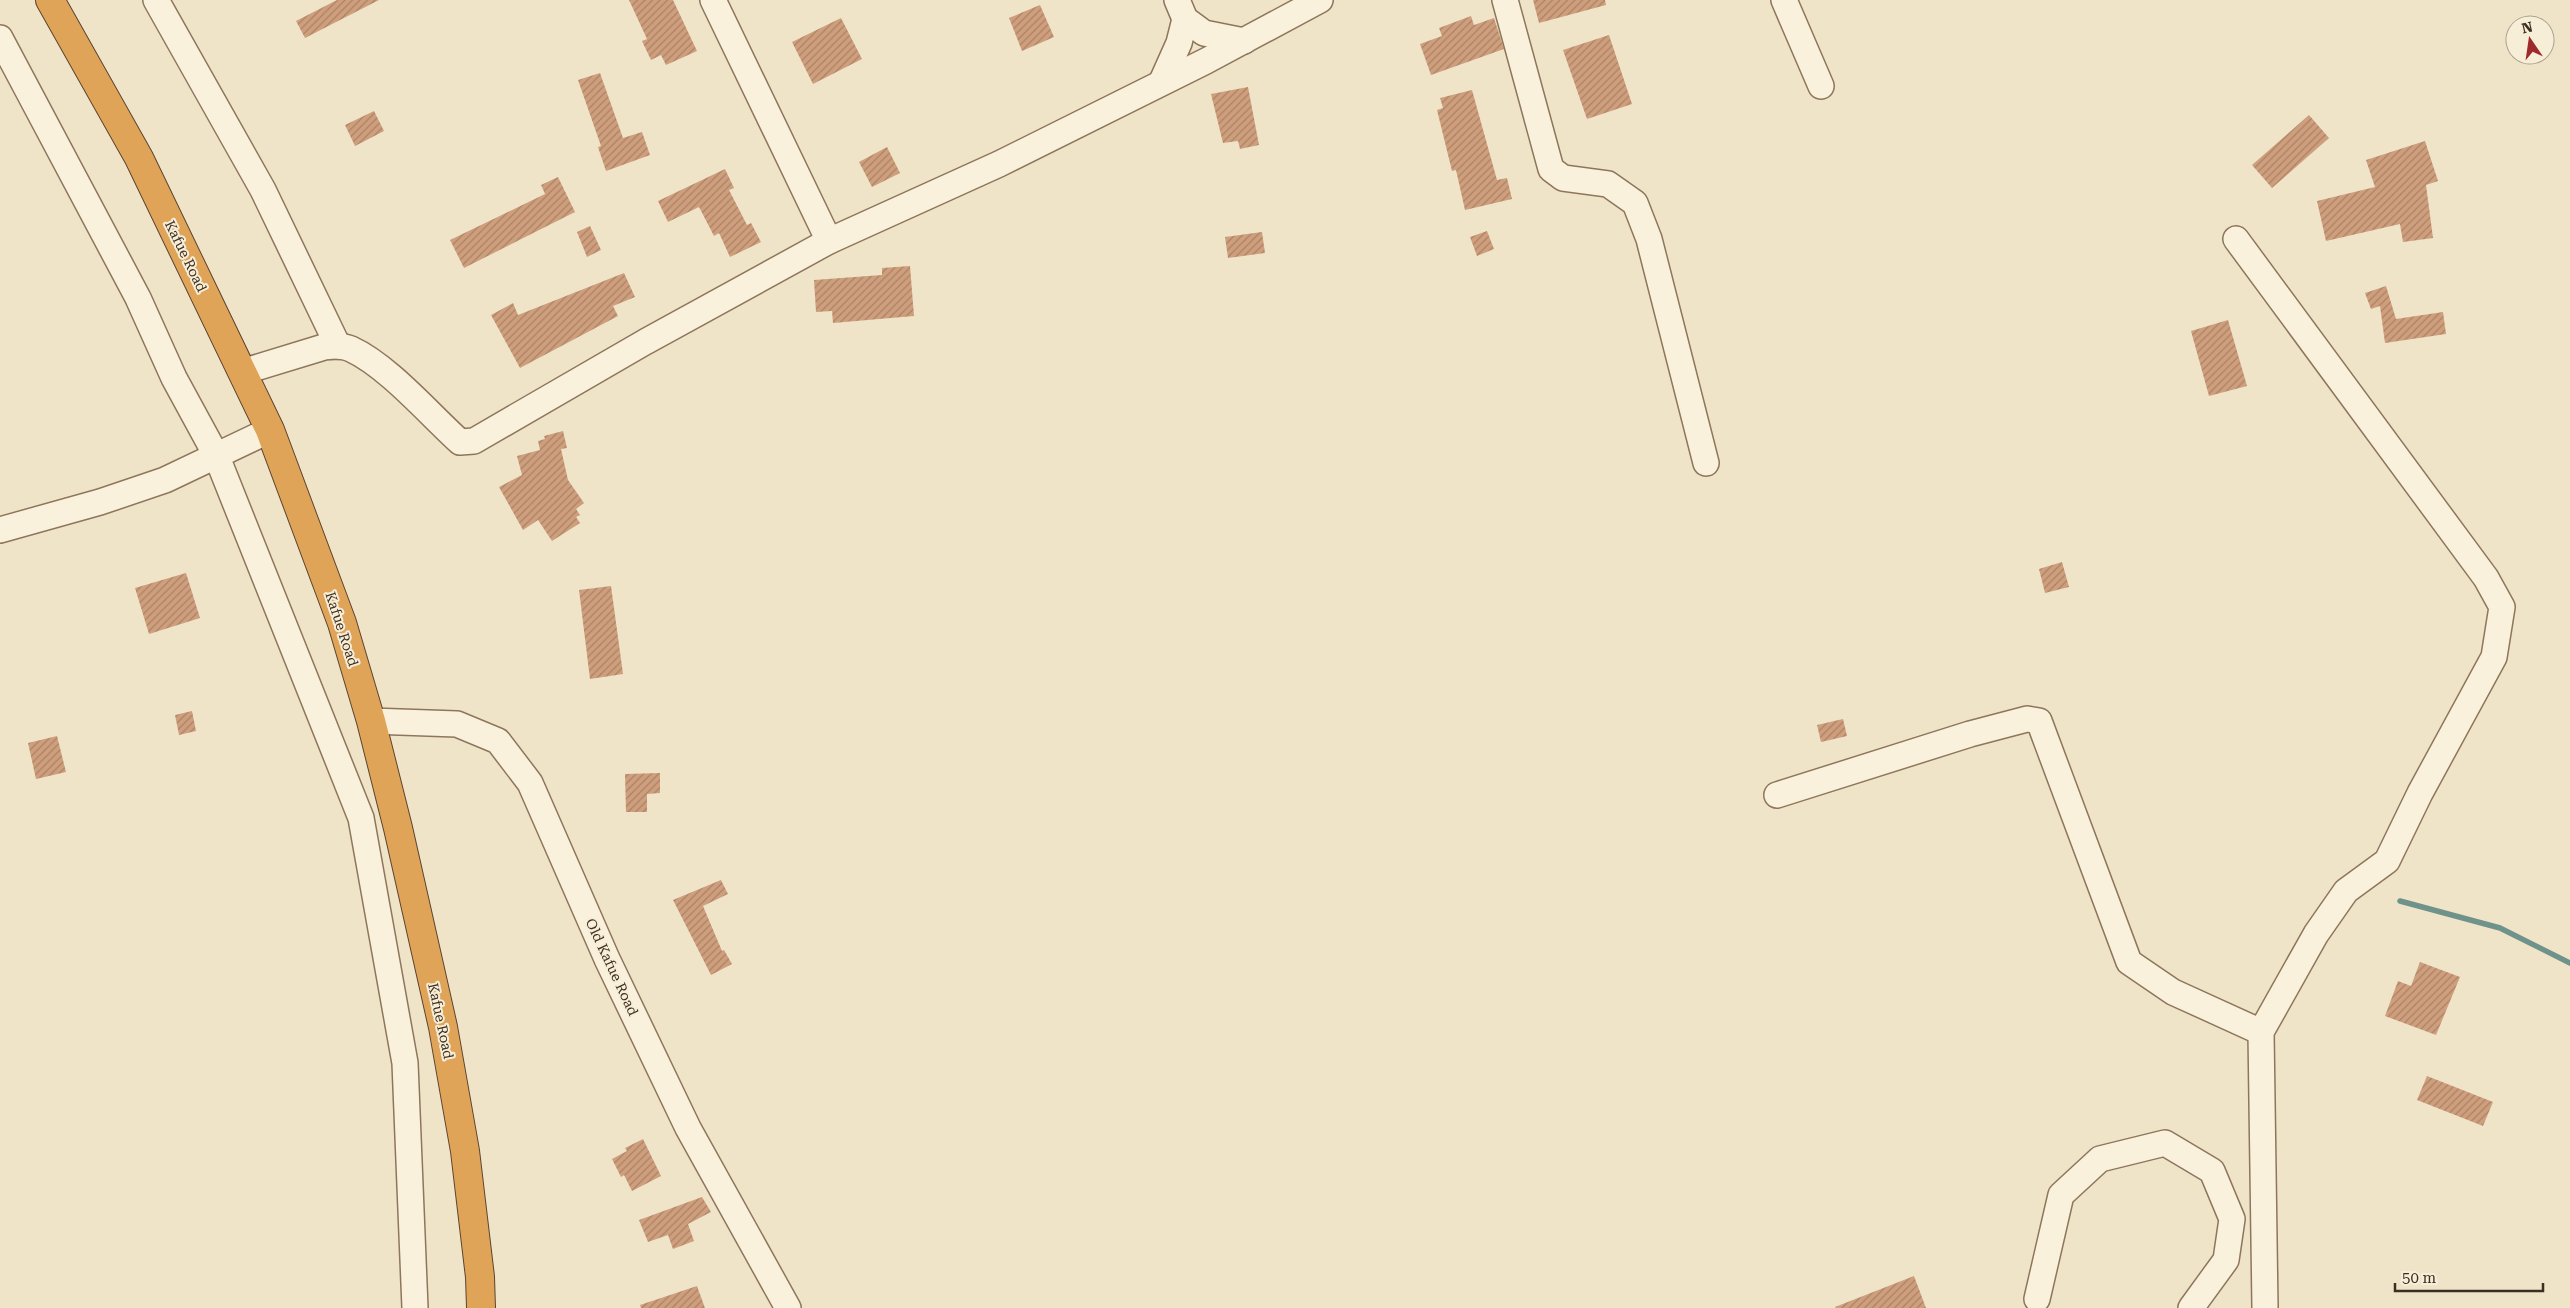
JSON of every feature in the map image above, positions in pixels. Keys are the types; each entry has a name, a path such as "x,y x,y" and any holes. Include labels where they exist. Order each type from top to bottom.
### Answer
{"highway":[{"name":"Kafue Road","path":"50,0 139,158 270,430 342,623 371,721 443,1027 465,1151 480,1277 481,1308"}],"street":[{"path":"156,0 263,190 338,346"},
{"path":"713,0 829,241"},
{"path":"242,372 324,347 338,346 351,349 382,370 460,442 474,441 644,342 829,241 990,168 1244,41 1320,0"},
{"path":"1505,0 1551,169 1563,178 1608,184 1635,203 1649,239 1706,463"},
{"path":"1784,0 1821,86"},
{"path":"1162,81 1179,43 1181,10"},
{"path":"1181,10 1204,33 1244,41"},
{"path":"0,38 138,298 174,378 217,457 361,818 405,1063 415,1308"},
{"path":"2236,239 2486,578 2502,607 2494,657 2420,792 2387,861 2346,891 2316,934 2261,1032 2265,1308"},
{"path":"0,530 146,487 217,457 270,430"},
{"path":"1777,795 1970,734 2027,719 2039,721 2129,962 2173,992 2261,1032"},
{"name":"Old Kafue Road","path":"371,721 458,724 498,741 530,783 607,959 688,1128 788,1308"},
{"path":"2037,1299 2061,1195 2100,1159 2165,1143 2212,1171 2232,1219 2226,1260 2190,1308"}],"building":[{"path":"337,0 379,0 305,38 296,21"},
{"path":"629,0 673,0 697,51 666,65 661,55 651,60 642,41 647,39"},
{"path":"1533,0 1605,0 1606,5 1539,23"},
{"path":"1040,5 1054,37 1022,51 1009,18"},
{"path":"1471,16 1474,25 1494,18 1504,49 1431,75 1420,44 1442,36 1439,28"},
{"path":"841,18 862,59 813,84 792,42"},
{"path":"1609,35 1632,104 1587,119 1563,50"},
{"path":"600,73 623,138 642,132 650,155 606,171 598,147 601,146 578,80"},
{"path":"1248,87 1259,145 1240,149 1238,141 1223,143 1211,94"},
{"path":"1472,90 1497,180 1507,178 1512,199 1465,210 1456,170 1452,171 1437,110 1443,108 1440,98"},
{"path":"374,111 384,131 355,146 345,125"},
{"path":"2309,115 2329,138 2272,188 2252,165"},
{"path":"2425,141 2438,181 2426,185 2433,238 2403,242 2400,224 2326,241 2317,201 2375,187 2366,160"},
{"path":"887,147 900,173 872,187 859,162"},
{"path":"725,169 734,188 729,190 747,225 751,223 761,242 730,257 719,233 714,236 699,207 668,222 658,201"},
{"path":"558,177 575,212 464,268 450,240 545,194 541,185"},
{"path":"590,226 601,250 587,257 577,232"},
{"path":"1487,231 1494,249 1477,256 1470,237"},
{"path":"1262,232 1265,253 1228,258 1225,237"},
{"path":"910,266 914,316 833,323 832,311 816,312 814,280 882,275 882,268"},
{"path":"624,273 635,297 613,306 618,316 520,368 491,315 513,303 518,315"},
{"path":"2386,286 2396,319 2443,312 2446,334 2385,343 2380,306 2371,309 2365,293"},
{"path":"2228,320 2247,386 2209,396 2191,331"},
{"path":"563,431 567,448 561,449 568,480 584,503 576,509 580,515 576,517 580,523 552,541 538,520 523,530 499,487 522,475 517,456 540,450 538,441 545,439 544,436"},
{"path":"2062,562 2069,587 2045,593 2039,569"},
{"path":"186,573 200,618 149,634 135,588"},
{"path":"611,586 623,674 590,679 579,590"},
{"path":"192,711 196,731 179,735 175,715"},
{"path":"1843,719 1847,736 1821,742 1817,725"},
{"path":"57,736 66,772 36,779 28,743"},
{"path":"660,773 660,793 647,794 647,812 626,812 625,774"},
{"path":"721,880 728,894 703,906 722,951 724,950 732,964 711,975 673,900"},
{"path":"2420,962 2460,977 2436,1035 2385,1016 2398,981 2411,986"},
{"path":"2427,1076 2493,1102 2483,1126 2417,1100"},
{"path":"643,1139 661,1176 632,1191 624,1175 621,1177 612,1159 627,1151 625,1148"},
{"path":"702,1197 711,1212 688,1224 694,1241 673,1249 668,1235 648,1242 639,1220"},
{"path":"1914,1276 1926,1308 1835,1307"},
{"path":"697,1286 705,1308 641,1308 640,1305"}],"waterway":[{"path":"2400,901 2500,928 2570,963"}]}
